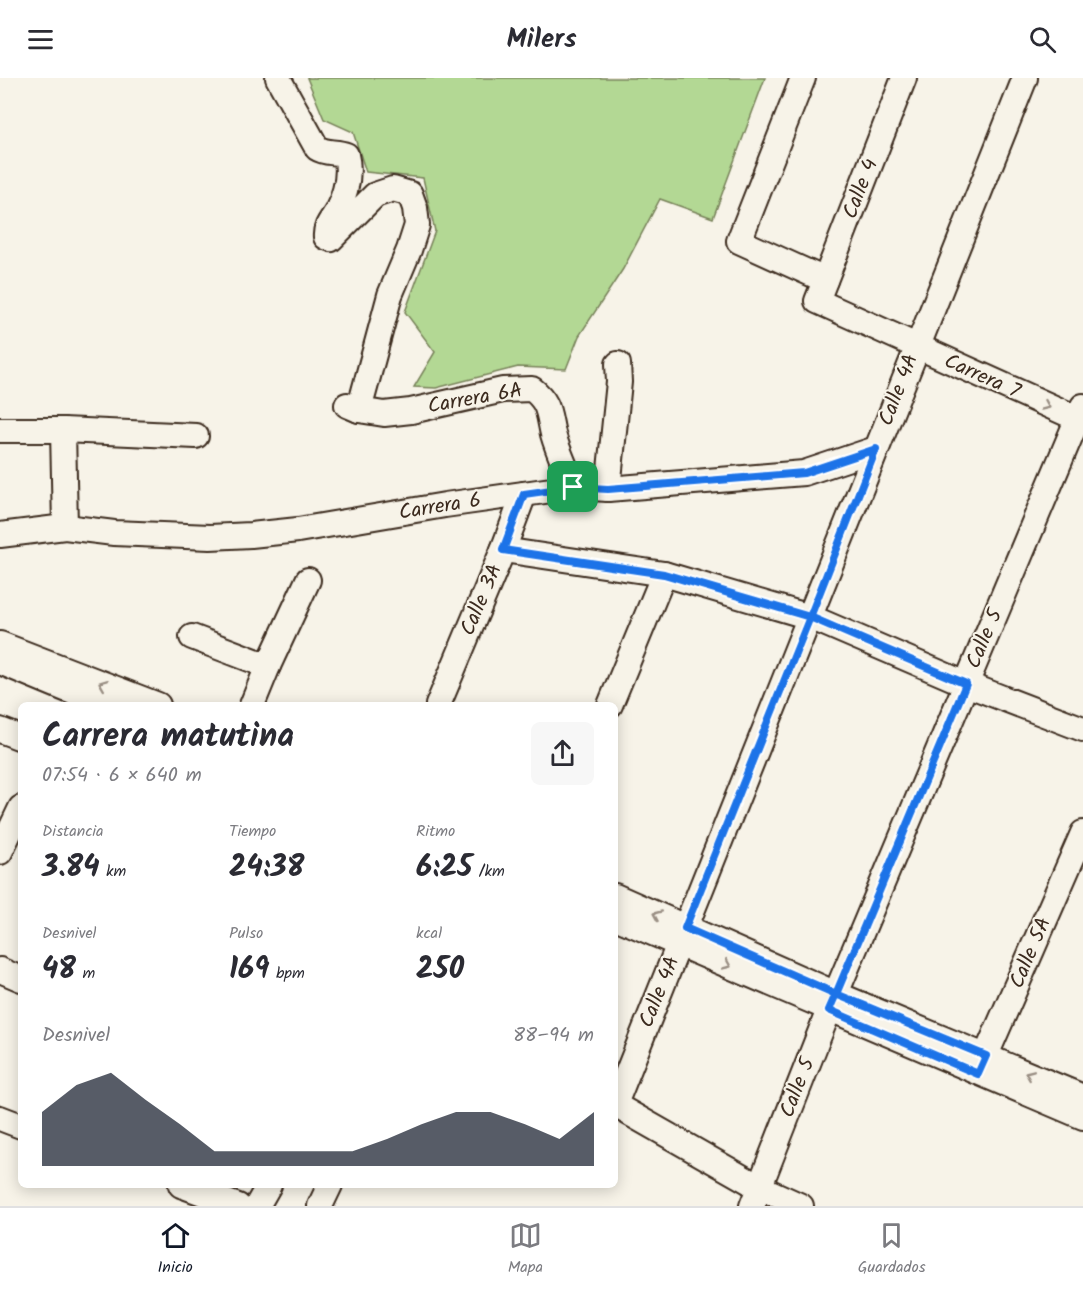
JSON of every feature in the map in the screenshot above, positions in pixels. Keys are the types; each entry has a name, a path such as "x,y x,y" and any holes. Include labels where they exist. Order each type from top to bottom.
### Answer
{"street":[{"name":"Carrera 6A","path":"278,78 317,148 323,152 338,152 346,155 348,183 337,211 326,230 326,237 331,239 375,195 393,189 410,194 415,208 417,225 390,295 353,407 384,414 411,411 503,390 532,389 542,397 550,412 553,434 573,487"},
{"name":"Carrera 7","path":"804,78 739,241 916,347 1081,416"},
{"name":"Calle 4","path":"821,290 904,78"},
{"name":"Calle 4A","path":"618,1097 1025,78"},
{"path":"608,489 620,382 618,364"},
{"name":"Calle 5","path":"756,1197 833,1002 1081,416"},
{"path":"0,430 63,430 196,436"},
{"path":"63,430 65,527"},
{"name":"Carrera 6","path":"0,535 65,527 114,533 210,537 251,535 298,530 573,487 608,489 804,473 876,449"},
{"name":"Calle 3A","path":"439,702 524,494"},
{"path":"503,550 664,574 810,617 966,684 1083,729"},
{"path":"611,702 664,574"},
{"path":"253,702 308,580"},
{"path":"192,637 268,666"},
{"path":"0,644 150,702"},
{"path":"0,662 68,698 89,702"},
{"path":"0,730 18,737"},
{"path":"0,852 16,832"},
{"name":"Calle 5A","path":"982,1065 1083,833"},
{"path":"618,898 682,936 982,1065 1083,1117"},
{"path":"618,918 682,936"},
{"path":"0,970 18,977"},
{"path":"982,1065 1083,1097"},
{"path":"618,1107 756,1197 801,1206"},
{"path":"0,1118 18,1125"},
{"path":"189,1188 238,1206"},
{"path":"257,1206 267,1188"},
{"path":"320,1206 329,1188"}],"green space":[{"path":"307,78 765,78 713,218 660,199 623,269 579,336 566,369 518,367 436,388 414,387 435,352 405,312 435,231 423,178 366,172 353,132 324,119"}],"route":[{"path":"573,487 524,494 503,550 664,574 810,617 685,928 836,994 829,1010 978,1074 986,1056 836,994 966,684 810,617 876,449 804,473 608,489 573,487"}]}
